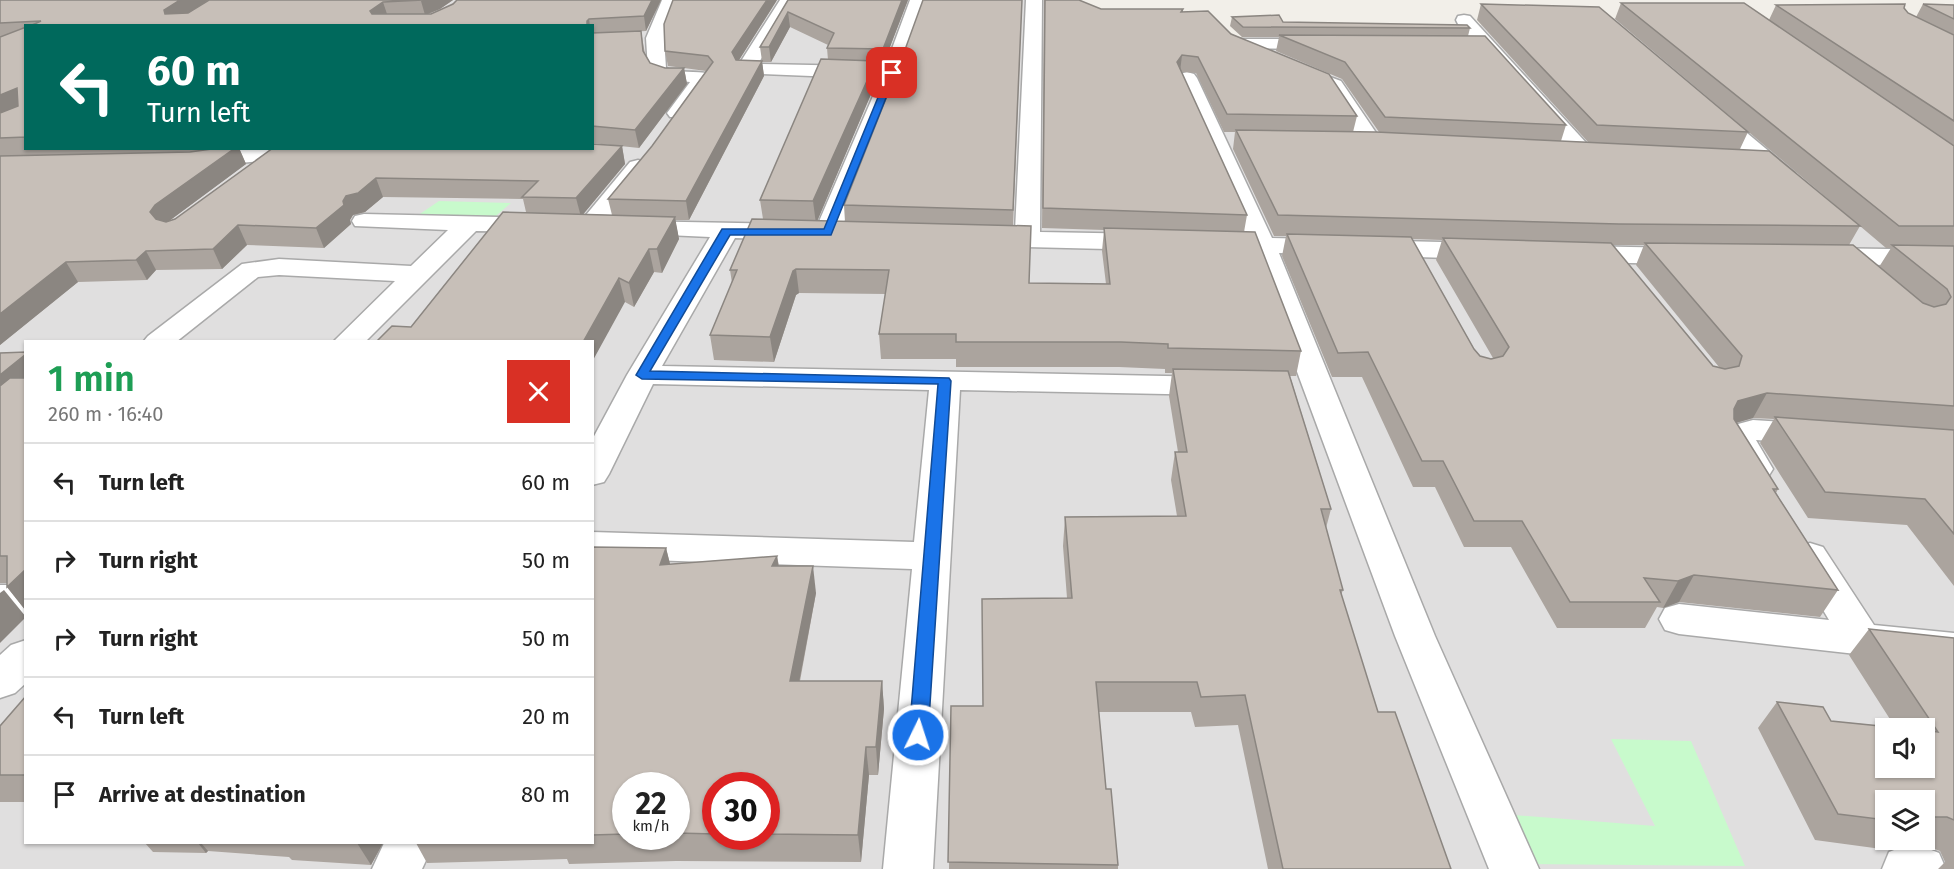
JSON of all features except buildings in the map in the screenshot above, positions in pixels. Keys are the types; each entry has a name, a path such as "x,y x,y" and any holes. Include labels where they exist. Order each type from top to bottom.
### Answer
{"street":[{"path":"590,226 646,148 703,78 669,76 659,73 645,39 669,0"},
{"path":"788,0 745,69 892,73"},
{"path":"364,221 839,233 918,0"},
{"path":"1028,239 1034,0"},
{"path":"1464,20 1581,152"},
{"path":"1219,28 1236,44 1280,62"},
{"path":"1236,44 1343,44"},
{"path":"1462,45 1485,45"},
{"path":"1312,76 1334,85 1372,143"},
{"path":"1187,78 1226,140 1263,245 1415,636 1514,869"},
{"path":"1690,95 1802,191"},
{"path":"1350,142 1395,144"},
{"path":"175,161 308,150"},
{"path":"1552,152 1605,153"},
{"path":"242,181 280,153"},
{"path":"1733,160 1768,162"},
{"path":"350,340 469,224"},
{"path":"594,470 642,375 726,231"},
{"path":"957,237 1507,252"},
{"path":"1799,256 1849,245 1877,256 1954,258"},
{"path":"1849,245 1879,284"},
{"path":"1414,249 1431,280"},
{"path":"1553,254 1705,256"},
{"path":"1611,255 1633,283"},
{"path":"161,340 251,270 279,267 418,274"},
{"path":"642,375 1237,386"},
{"path":"908,869 945,381"},
{"path":"1284,387 1319,388"},
{"path":"1770,492 1739,444 1739,434 1754,430 1836,435"},
{"path":"1794,531 1862,639"},
{"path":"594,545 932,556"},
{"path":"0,600 24,600"},
{"path":"1679,619 1954,649"},
{"path":"0,681 24,658"},
{"path":"397,869 410,844"}],"shaded area":[{"path":"0,0 1058,0 1166,42 1611,18 1954,23 1954,869 0,869"}],"green space":[{"path":"439,201 511,203 490,221 411,220"},
{"path":"1611,739 1691,741 1745,866 1524,864 1513,815 1655,826"}],"route":[{"path":"892,73 827,233 726,231 642,375 945,381 918,735"}]}
